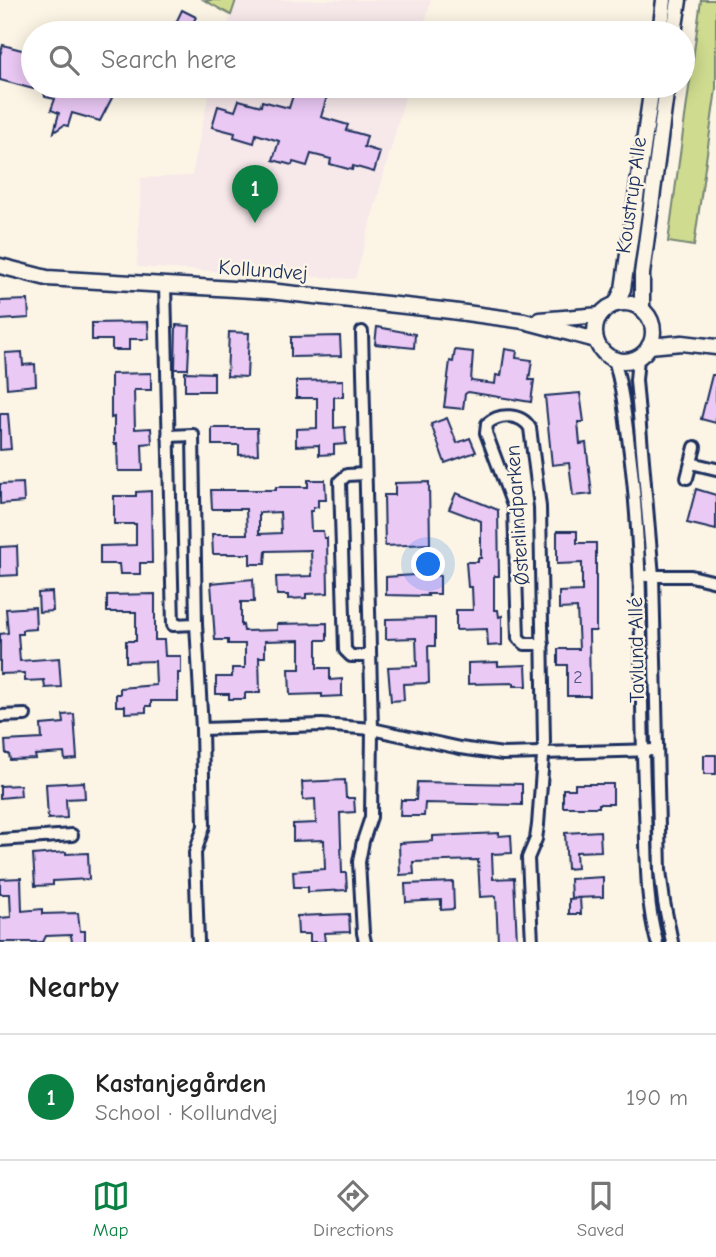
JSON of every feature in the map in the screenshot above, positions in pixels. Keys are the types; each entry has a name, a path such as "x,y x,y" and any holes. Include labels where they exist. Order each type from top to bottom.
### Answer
{"street":[{"path":"661,21 664,0"},
{"path":"676,21 679,0"},
{"name":"Koustrup Alle","path":"616,304 623,289 650,98"},
{"name":"Koustrup Alle","path":"642,309 642,274 665,98"},
{"name":"Kollundvej","path":"0,266 47,278 258,290 362,300 524,321 596,340"},
{"path":"165,285 173,625 196,624"},
{"path":"616,304 634,305 642,309 652,325 653,336 649,346 638,358 630,360 614,359 603,352 596,340 595,331 601,315 616,304"},
{"name":"Kollundvej","path":"524,321 601,315"},
{"path":"652,325 692,343"},
{"path":"362,332 372,729 371,817 359,862 365,942"},
{"path":"649,346 692,343 716,347"},
{"name":"Tavlund Allé","path":"638,358 636,380 653,576 660,870 672,942"},
{"name":"Tavlund Allé","path":"614,359 621,382 635,493 640,576 642,751 649,904 657,942"},
{"name":"Østerlindparken","path":"533,942 527,858 536,839 544,754 543,644 540,507 530,428 520,418 499,416 487,424 486,433 514,508 518,638 524,644 543,644"},
{"path":"169,436 193,435 196,624 204,826 195,853 198,942"},
{"path":"687,478 695,447"},
{"path":"691,463 716,469"},
{"path":"365,474 347,475 340,481 345,650 351,656 370,656"},
{"path":"640,576 691,576 716,582"},
{"path":"0,716 25,715"},
{"path":"202,729 322,725 372,729 460,748 503,754 657,750"},
{"path":"0,840 72,835"}],"shaded area":[{"path":"236,0 431,0 425,21 229,21"},
{"path":"208,98 405,98 355,279 137,267 141,178 192,176"}],"green space":[{"path":"204,0 236,0 231,15"},
{"path":"701,0 716,0 716,89 694,246 668,242 688,98 695,98 695,44"}],"building":[{"path":"182,10 196,17 194,21 177,21"},
{"path":"3,45 21,50 21,86 0,80 0,55"},
{"path":"50,98 112,98 100,121 72,113 68,126 64,125 54,132 59,113 51,110 55,99"},
{"path":"292,98 327,98 321,117 348,125 346,130 367,136 364,147 380,152 374,172 353,166 352,170 330,164 331,159 311,154 307,166 273,160 279,141 256,134 254,143 234,137 235,133 212,127 218,106 235,111 239,100 261,106 262,101 289,108"},
{"path":"28,300 29,318 0,320 0,301"},
{"path":"148,322 149,339 129,339 129,350 112,350 112,340 92,340 92,323"},
{"path":"176,325 190,326 188,369 175,369"},
{"path":"377,327 415,334 414,348 375,344"},
{"path":"229,332 249,333 247,377 227,376"},
{"path":"340,336 341,356 291,357 291,337"},
{"path":"505,349 517,351 516,358 532,360 529,380 534,380 531,402 468,392 465,394 463,409 444,407 450,361 453,362 455,350 473,352 471,381 495,384 496,375 501,376"},
{"path":"22,352 23,365 35,364 36,385 7,388 5,353"},
{"path":"185,372 214,373 214,391 185,391"},
{"path":"151,373 151,390 134,390 135,429 151,428 152,443 142,444 143,471 118,471 114,417 111,418 111,374"},
{"path":"712,375 716,375 716,423 701,419"},
{"path":"343,380 343,397 334,397 334,428 345,427 346,444 334,445 334,454 319,455 319,445 296,446 296,429 317,428 317,398 296,398 296,381"},
{"path":"580,393 584,422 578,422 580,444 586,443 592,494 573,496 569,463 552,465 545,396"},
{"path":"0,414 8,414 11,449 0,450"},
{"path":"447,418 457,443 470,438 476,452 445,463 431,424"},
{"path":"212,428 257,428 258,454 239,455 239,445 212,445"},
{"path":"308,480 325,480 326,500 318,500 318,507 310,511 311,531 323,531 324,538 327,538 328,593 306,594 306,598 288,599 288,595 277,595 276,577 312,576 311,550 266,551 265,564 250,564 250,554 213,554 212,534 247,534 246,509 212,509 211,490 308,487","holes":["280,512 281,533 259,534 259,513"]},
{"path":"429,482 430,544 385,546 384,495 395,495 395,483"},
{"path":"23,483 24,502 0,504 0,484"},
{"path":"696,489 716,495 716,530 687,523"},
{"path":"151,491 152,563 140,563 140,574 120,574 119,564 100,564 100,546 136,545 136,524 114,524 114,496 136,496 136,492"},
{"path":"456,493 498,510 499,576 494,576 494,610 498,610 499,617 502,616 502,645 488,646 487,629 456,630 456,610 473,610 472,587 468,587 466,562 478,562 478,558 481,558 481,521 449,509"},
{"path":"557,531 577,531 577,543 596,543 596,631 589,631 590,696 567,696 567,665 558,665 558,649 579,649 577,608 559,609 559,592 582,591 582,563 557,564"},
{"path":"17,546 18,575 0,576 0,547"},
{"path":"428,574 440,576 440,594 386,595 386,577"},
{"path":"253,579 254,602 241,602 241,626 243,625 244,631 277,630 277,624 327,623 327,640 317,640 317,668 330,668 330,680 342,679 342,696 290,695 289,669 300,669 300,640 265,641 265,657 259,657 260,693 245,693 245,699 229,699 229,694 216,694 216,677 232,677 232,668 245,668 245,644 228,644 228,640 215,640 211,583"},
{"path":"52,592 53,611 39,612 38,593"},
{"path":"155,594 155,640 164,640 165,656 181,656 178,701 151,701 151,706 146,706 146,712 125,713 125,706 116,706 116,694 120,694 120,688 156,685 155,661 126,662 126,641 136,641 136,612 107,612 107,595"},
{"path":"35,607 36,629 22,630 22,634 18,634 20,661 59,658 61,687 45,688 44,680 25,681 25,673 0,674 0,634 8,633 6,609"},
{"path":"435,618 435,646 428,646 429,683 403,684 404,700 391,701 388,667 417,666 416,638 386,639 386,619"},
{"path":"498,662 498,666 526,665 527,686 514,686 514,683 468,684 468,663"},
{"path":"74,714 77,759 65,760 64,753 35,755 36,759 10,760 9,754 6,754 5,741 42,739 41,725 64,723 63,715"},
{"path":"704,755 716,755 716,774 704,774"},
{"path":"345,780 346,798 354,798 355,812 340,813 342,873 346,873 347,890 308,892 308,887 294,887 293,871 325,869 324,840 293,841 293,824 316,823 315,799 303,800 302,782"},
{"path":"84,782 85,798 66,799 67,818 48,819 46,784"},
{"path":"417,782 522,784 522,805 425,803 424,816 400,816 401,800 416,800"},
{"path":"575,784 613,784 613,804 599,804 599,807 563,807 563,789 575,789"},
{"path":"20,785 21,796 0,798 0,786"},
{"path":"600,831 601,851 576,852 577,868 567,869 565,833"},
{"path":"499,833 499,836 511,835 512,853 492,854 493,879 514,878 517,942 498,942 496,896 480,897 478,860 413,862 414,874 400,875 399,843 433,841 433,836"},
{"path":"88,853 89,879 53,881 53,885 35,886 33,855"},
{"path":"603,877 603,897 571,898 570,879"},
{"path":"21,878 22,911 42,909 42,914 78,913 80,931 85,931 85,942 72,942 71,935 46,936 43,942 0,942 0,918 11,917 10,894 0,894 0,879"},
{"path":"453,882 454,909 441,910 441,900 406,902 405,884"},
{"path":"580,898 581,914 569,914 569,899"},
{"path":"349,914 350,932 324,933 325,942 310,942 310,934 298,934 297,916"}],"place":[{"name":"Kastanjegården","path":"255,223"}]}
